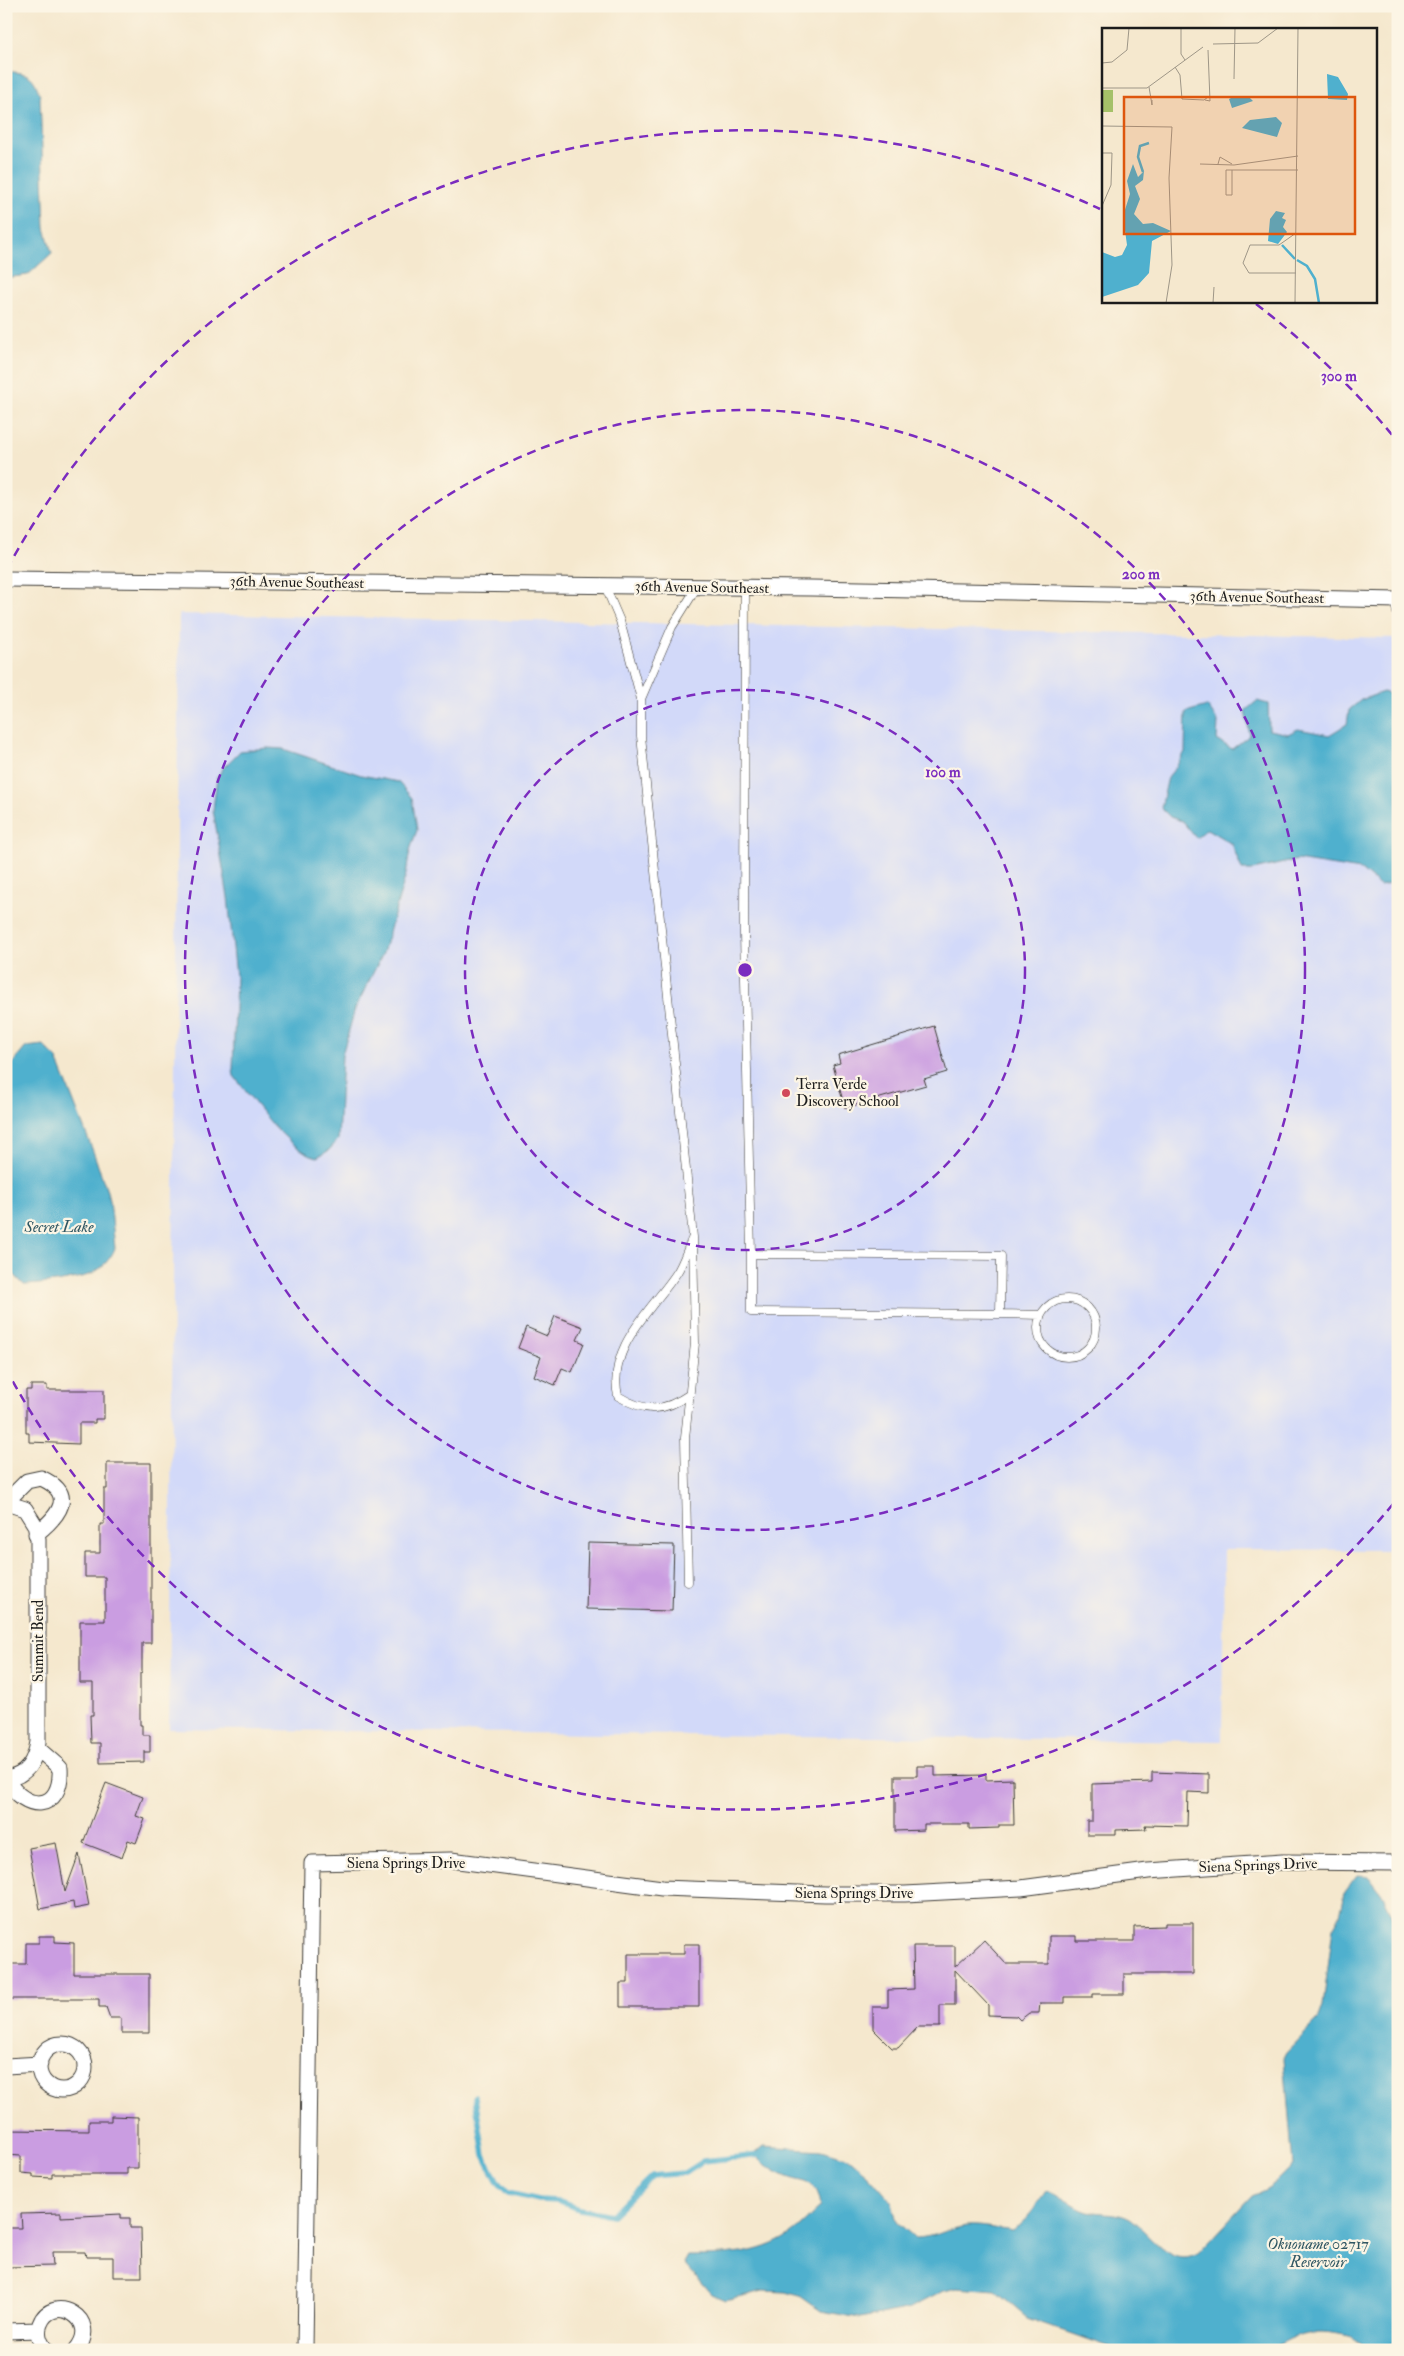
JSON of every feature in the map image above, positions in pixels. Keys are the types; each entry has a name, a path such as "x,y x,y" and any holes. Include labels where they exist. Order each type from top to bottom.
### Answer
{"street":[{"name":"36th Avenue Southeast","path":"6,579 745,587 1396,600"},
{"name":"Summit Bend","path":"36,1534 53,1521 59,1511 61,1494 57,1487 41,1478 27,1481 6,1503 25,1509 35,1525 36,1534 39,1561 37,1748 29,1768 12,1778 6,1779 11,1787 24,1799 41,1803 50,1800 60,1786 60,1768 49,1756 37,1748"},
{"name":"Siena Springs Drive","path":"305,2350 312,1863 451,1860 662,1888 825,1894 905,1894 1021,1888 1148,1871 1263,1863 1398,1863"},
{"path":"6,2066 40,2064"},
{"path":"46,2350 39,2337 40,2322 50,2312 58,2310 70,2311 78,2316 84,2329 84,2337 76,2350"},
{"path":"6,2331 38,2330"}],"lane":[{"path":"605,586 620,621 641,699 641,736 693,1237 695,1343 685,1438 688,1582"},
{"path":"641,699 672,627 697,587"},
{"path":"745,587 744,933 751,1312 1041,1315 1054,1301 1063,1299 1082,1303 1094,1317 1095,1336 1090,1345 1075,1356 1056,1355 1047,1350 1038,1334 1038,1324 1041,1315"},
{"path":"1396,600 1398,617"},
{"path":"690,1394 675,1404 647,1409 632,1404 618,1396 615,1381 619,1360 632,1331 677,1273 693,1237"},
{"path":"751,1254 1001,1256 1000,1314"}],"shaded area":[{"name":"Terra Verde Discovery School","path":"179,614 1398,638 1398,1550 1224,1549 1222,1741 169,1729"}],"water":[{"path":"6,71 29,76 35,83 40,96 45,228 52,253 28,275 6,278"},
{"path":"1383,692 1398,696 1398,882 1380,886 1361,870 1297,860 1253,870 1242,870 1232,844 1207,829 1196,838 1182,821 1170,817 1161,808 1168,777 1185,752 1186,712 1207,706 1218,721 1217,740 1232,749 1250,735 1245,711 1257,701 1268,704 1269,730 1288,734 1298,729 1329,735 1347,724 1349,710 1361,700"},
{"path":"267,748 283,749 361,775 398,782 412,798 417,830 383,953 355,1009 342,1055 338,1140 328,1151 317,1157 305,1152 282,1134 234,1076 233,1070 236,977 228,897 213,810 217,777 224,767 240,751"},
{"name":"Secret Lake","path":"43,1045 57,1059 93,1151 110,1200 115,1248 104,1265 90,1275 61,1281 24,1285 6,1266 6,1071 26,1047"},
{"name":"Oknoname 02717 Reservoir","path":"1357,1876 1369,1877 1384,1897 1398,1927 1398,2340 1394,2343 1381,2348 1372,2348 1349,2336 1317,2332 1290,2339 1271,2350 1119,2350 1027,2318 995,2291 957,2288 944,2291 911,2308 860,2318 821,2311 800,2296 785,2292 763,2291 725,2300 711,2294 684,2263 688,2256 727,2255 765,2247 789,2235 821,2206 819,2196 812,2186 775,2171 754,2154 763,2146 822,2150 848,2158 869,2176 892,2202 897,2222 915,2238 968,2226 1012,2231 1031,2213 1046,2192 1057,2195 1088,2211 1115,2214 1130,2219 1169,2253 1188,2257 1198,2253 1253,2194 1270,2187 1293,2165 1284,2058 1287,2052 1318,2020 1323,2006 1333,1928 1340,1915 1345,1892"}],"building":[{"path":"934,1026 947,1072 924,1079 926,1085 845,1108 833,1065 840,1063 838,1055"},
{"path":"555,1316 583,1327 577,1340 584,1343 572,1372 562,1368 555,1385 534,1376 541,1357 518,1348 526,1327 547,1336"},
{"path":"31,1385 47,1385 47,1390 104,1390 104,1419 95,1419 95,1423 79,1423 79,1444 29,1442 29,1433 26,1433 26,1390 31,1390"},
{"path":"107,1463 151,1463 151,1643 142,1643 142,1672 140,1673 140,1725 142,1725 142,1735 150,1735 150,1752 144,1752 144,1762 100,1763 100,1743 91,1743 90,1715 93,1715 93,1683 80,1683 80,1621 105,1621 105,1577 85,1577 85,1553 100,1553 100,1524 104,1524 104,1489 107,1489"},
{"path":"588,1543 674,1545 672,1611 586,1609"},
{"path":"917,1766 935,1766 935,1776 986,1775 986,1780 1013,1779 1014,1825 999,1825 999,1828 969,1829 969,1824 924,1824 924,1830 895,1831 895,1776 917,1776"},
{"path":"1152,1772 1209,1774 1209,1793 1188,1792 1187,1826 1145,1825 1146,1829 1116,1830 1116,1835 1087,1835 1087,1821 1092,1821 1092,1784 1152,1782"},
{"path":"106,1783 143,1797 136,1816 145,1819 136,1843 128,1840 122,1858 83,1843"},
{"path":"56,1843 65,1892 79,1854 89,1906 74,1909 73,1902 40,1909 29,1848"},
{"path":"1165,1923 1193,1923 1193,1974 1124,1974 1124,1994 1093,1994 1093,1997 1065,1997 1065,2003 1040,2003 1039,2013 1029,2013 1020,2020 1016,2016 988,2015 988,2005 955,1970 955,2005 940,2005 940,2027 918,2027 898,2048 892,2048 873,2029 873,2007 888,2007 888,1990 914,1989 913,1946 955,1946 955,1967 984,1940 1006,1964 1049,1964 1049,1936 1076,1936 1076,1941 1134,1941 1134,1927 1165,1926"},
{"path":"39,1936 55,1936 55,1942 74,1943 74,1974 149,1974 149,2033 121,2033 121,2018 110,2018 106,2007 99,2007 99,1999 6,1999 6,1964 26,1964 26,1943 39,1943"},
{"path":"684,1944 699,1944 699,2007 620,2007 620,1983 628,1983 628,1954 684,1954"},
{"path":"111,2116 138,2117 138,2168 127,2168 127,2174 52,2174 52,2178 33,2177 33,2174 21,2173 21,2156 6,2155 6,2130 89,2131 89,2121 111,2121"},
{"path":"61,2213 61,2217 121,2214 121,2218 130,2218 130,2228 141,2228 142,2277 113,2277 113,2257 86,2257 85,2252 52,2252 53,2266 6,2267 6,2228 22,2228 21,2214"}],"waterway":[{"path":"475,2097 484,2155 497,2181 508,2193 539,2200 557,2201 579,2209 612,2215 652,2176 684,2173 703,2161 760,2155"}],"place":[{"name":"Terra Verde Discovery School","path":"786,1093"}]}
